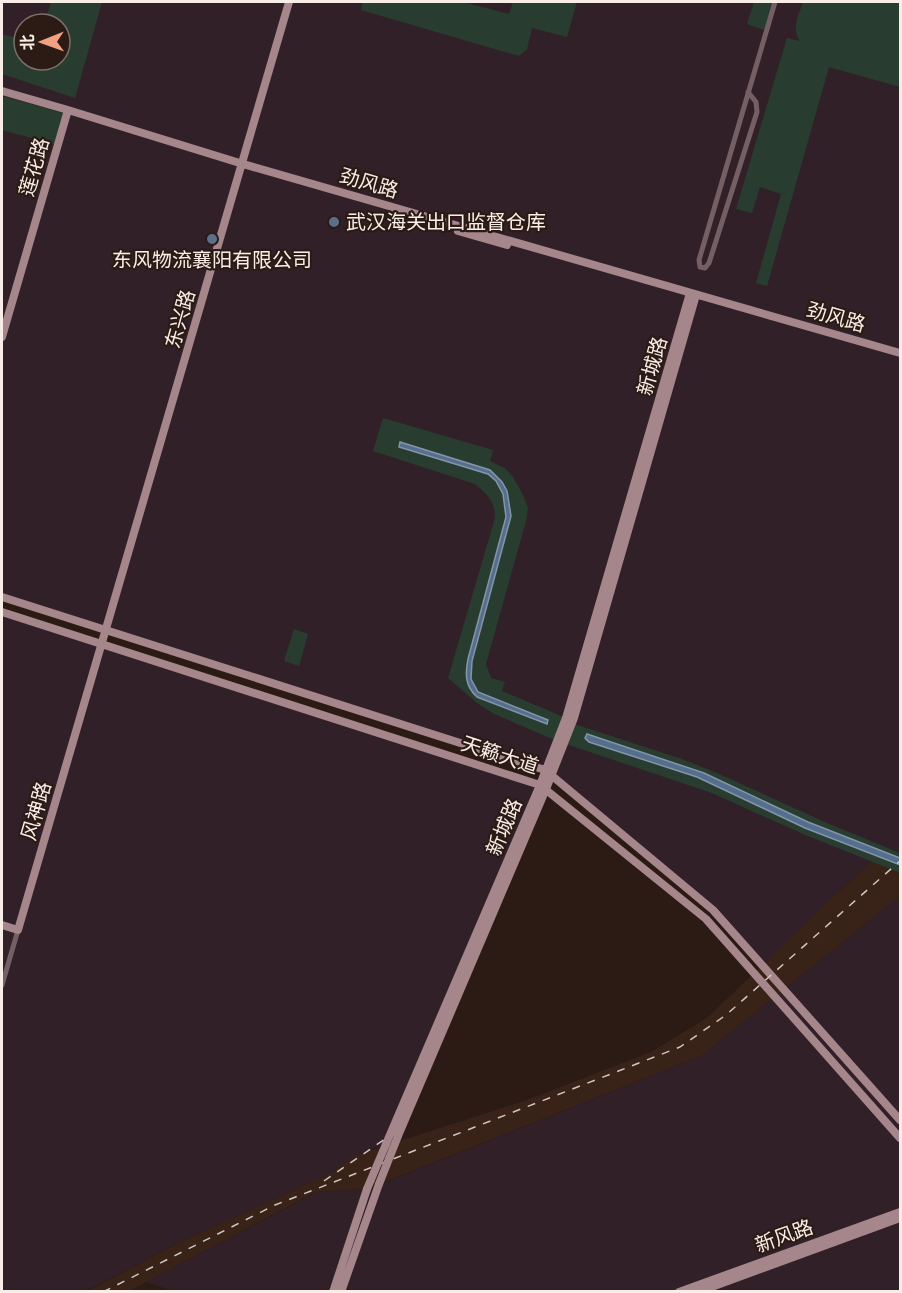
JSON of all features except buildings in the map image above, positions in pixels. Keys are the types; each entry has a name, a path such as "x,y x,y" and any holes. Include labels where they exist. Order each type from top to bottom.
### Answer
{"street":[{"name":"东兴路","path":"101,645 289,2"},
{"path":"748,92 756,102 757,112 709,263 705,268 700,267 699,261 748,92 776,2"},
{"name":"劲风路","path":"2,92 242,166 900,357"},
{"name":"劲风路","path":"2,96 67,112"},
{"name":"莲花路","path":"2,337 67,112"},
{"name":"劲风路","path":"693,296 900,352"},
{"name":"新城路","path":"341,1292 398,1136 548,773 693,296"},
{"name":"天籁大道","path":"2,597 548,773 713,910 900,1120"},
{"name":"天籁大道","path":"2,612 543,787 706,919 900,1138"},
{"name":"风神路","path":"2,986 101,645"},
{"name":"新城路","path":"333,1292 386,1144 543,787"},
{"path":"2,925 18,930"},
{"name":"新风路","path":"679,1292 900,1212"},
{"name":"新风路","path":"698,1292 900,1218"}],"shaded area":[{"path":"2,2 900,2 900,853 885,847 762,964 713,910 545,770 2,597"},
{"path":"2,612 540,785 386,1144 353,1156 333,1172 178,1243 86,1291 2,1291"},
{"path":"871,861 900,873 900,896 701,1056 367,1189 316,1192 129,1291 86,1292 178,1243 333,1172 353,1156 527,1100 651,1052 707,1018"},
{"path":"900,896 900,1291 176,1292 146,1282 317,1192 368,1189 701,1056"}],"green space":[{"path":"51,2 102,2 75,98 2,74 2,34 12,37 12,72 72,72 72,12 48,12"},
{"path":"363,2 463,2 509,14 513,2 577,2 567,37 532,28 527,49 519,56 361,10"},
{"path":"754,2 775,2 767,31 747,24"},
{"path":"803,2 900,2 900,87 829,67 767,286 756,283 781,194 760,187 752,213 736,209 787,38 800,41 796,27"},
{"path":"2,96 66,114 57,145 2,130"},
{"path":"383,418 493,450 490,461 506,469 523,495 528,508 526,521 486,664 491,678 505,682 502,691 566,718 565,721 682,759 717,773 900,853 900,873 803,834 712,793 557,741 494,714 477,703 448,678 495,518 494,507 487,495 475,484 373,451"},
{"path":"294,629 308,634 299,666 284,661"}],"water":[{"path":"400,442 490,470 507,491 511,516 472,661 471,679 478,692 548,720 547,724 477,697 470,689 467,680 468,659 506,517 503,494 496,481 488,474 399,447"},
{"path":"587,734 704,773 808,822 900,858 900,865 805,828 697,777 589,742 585,738"}],"railway":[{"path":"103,1292 275,1205 680,1047 726,1015 900,861"},
{"path":"324,1181 388,1137"}],"place":[{"name":"武汉海关出口监督仓库","path":"334,222"},
{"name":"东风物流襄阳有限公司","path":"212,239"}]}
